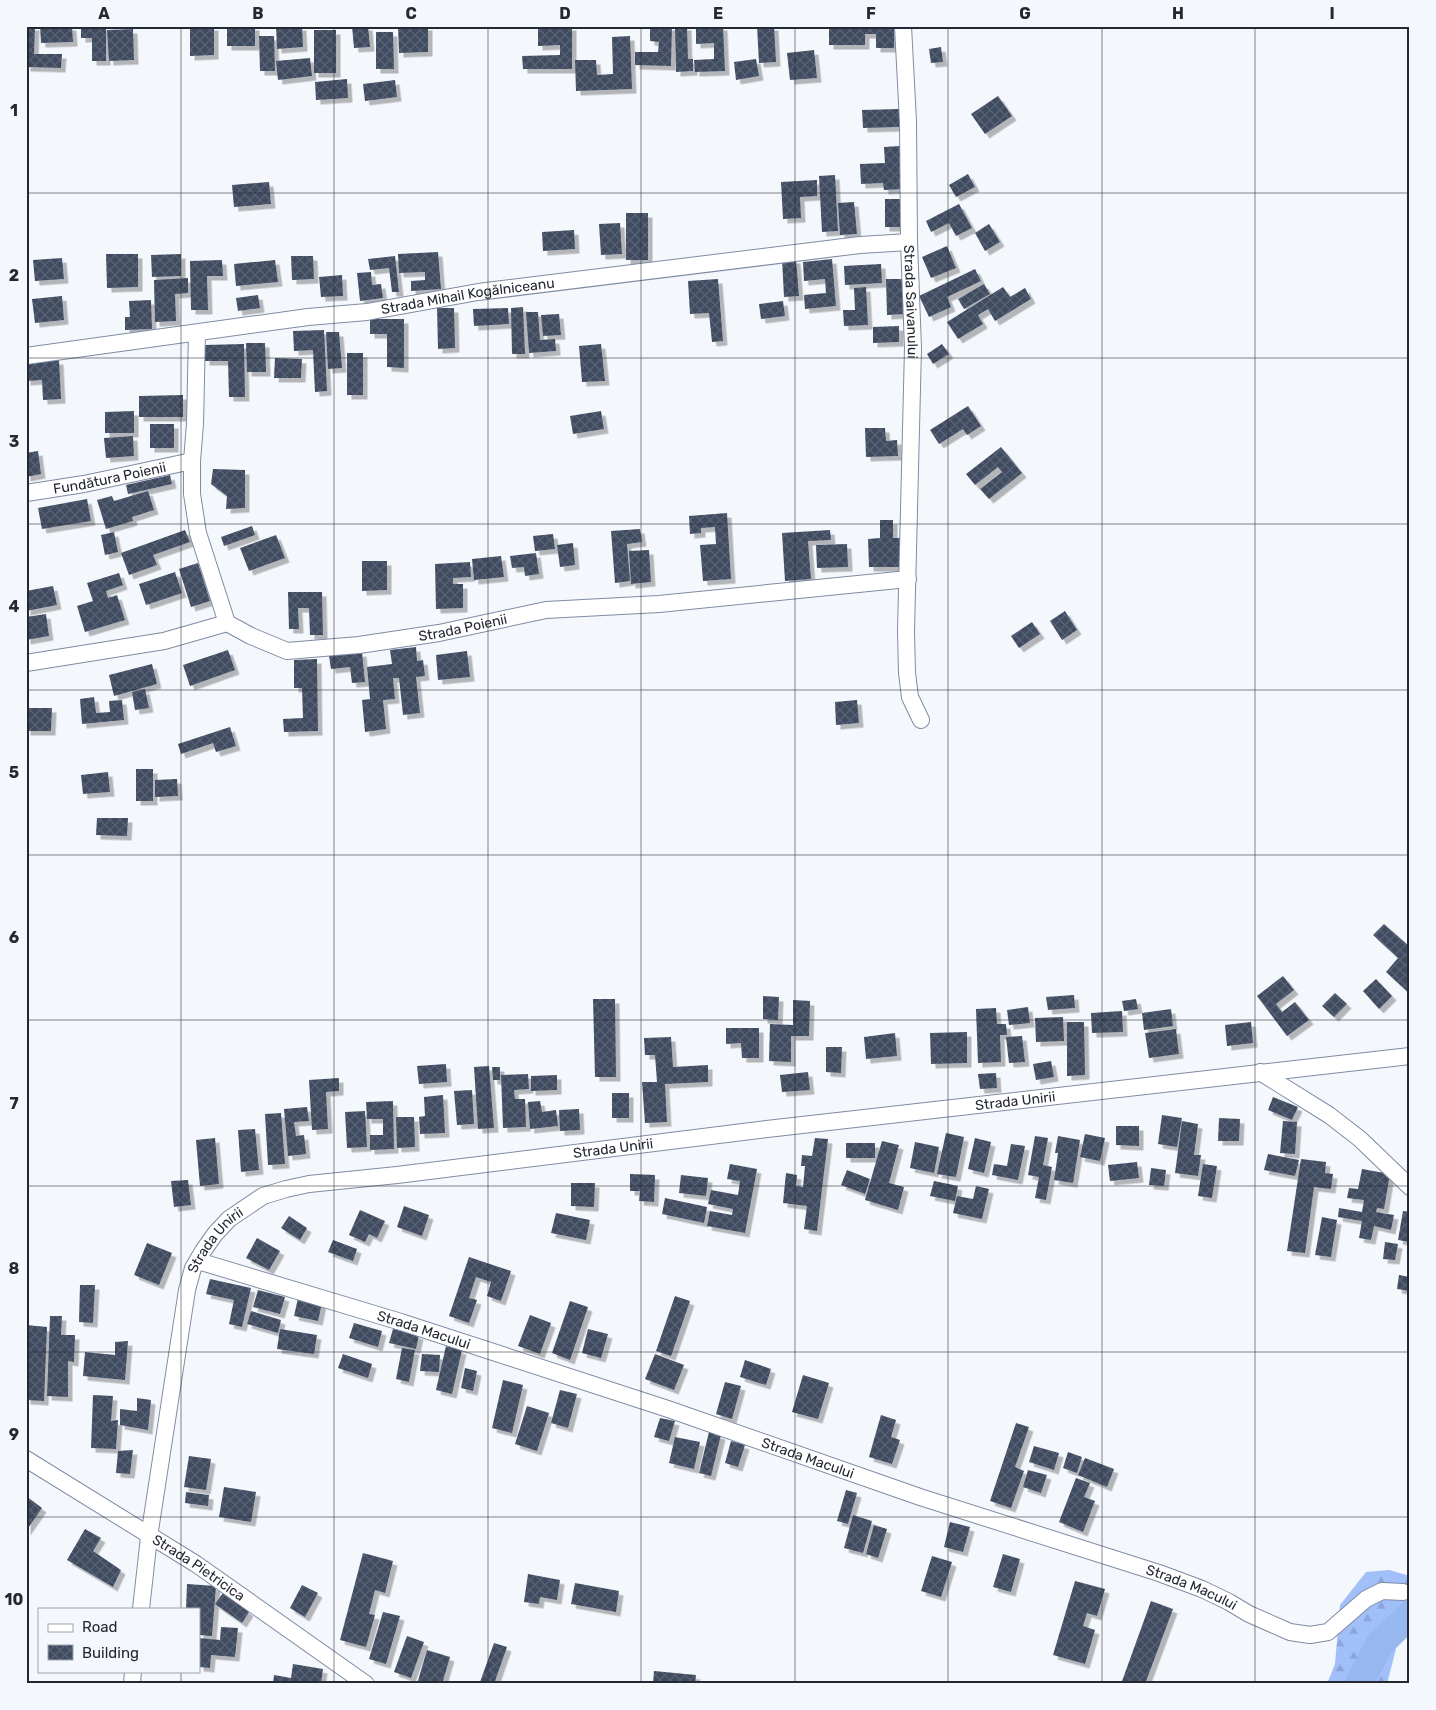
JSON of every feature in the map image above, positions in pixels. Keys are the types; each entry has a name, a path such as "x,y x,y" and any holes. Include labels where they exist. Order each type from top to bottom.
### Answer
{"street":[{"name":"Strada Saivanului","path":"903,26 908,122 913,348 907,673 910,697 920,720"},
{"name":"Strada Mihail Kogălniceanu","path":"26,356 308,317 367,312 478,292 860,245 910,242"},
{"path":"26,663 164,641 227,622 198,533 192,494 197,333"},
{"name":"Fundătura Poienii","path":"26,493 84,484 192,461"},
{"name":"Strada Poienii","path":"227,622 251,636 287,650 359,645 395,640 439,633 546,610 660,604 908,578"},
{"name":"Strada Unirii","path":"141,1608 186,1290 198,1260 215,1234 228,1219 247,1206 271,1194 309,1184 417,1173 767,1129 1410,1056"},
{"path":"1260,1072 1329,1115 1360,1139 1410,1187"},
{"name":"Strada Macului","path":"198,1260 401,1322 668,1409 910,1493 1159,1572 1229,1602 1249,1614 1290,1632 1310,1635 1328,1632 1366,1598 1382,1591 1403,1592"},
{"name":"Strada Pietricica","path":"26,1459 196,1564 366,1684"}],"green space":[{"path":"1389,1570 1410,1576 1410,1631 1398,1641 1387,1684 1327,1684 1335,1664 1340,1605 1366,1572"}],"building":[{"path":"26,26 35,26 34,54 62,54 61,68 26,67"},
{"path":"40,26 72,26 73,42 41,43"},
{"path":"81,26 106,26 106,61 92,61 92,38 81,38"},
{"path":"190,26 214,26 214,55 190,56"},
{"path":"227,26 255,26 255,46 227,46"},
{"path":"276,26 302,26 303,47 277,49"},
{"path":"352,26 368,26 370,47 354,48"},
{"path":"398,26 428,26 428,52 399,53"},
{"path":"538,26 572,26 572,69 523,69 522,56 560,55 560,45 538,46"},
{"path":"650,26 672,26 671,66 635,65 635,52 658,52 659,42 650,41"},
{"path":"675,26 687,26 688,59 693,59 693,71 676,72"},
{"path":"696,26 723,26 725,71 695,72 694,60 714,59 714,43 696,44"},
{"path":"757,26 774,26 776,62 759,63"},
{"path":"829,26 894,27 894,48 876,48 876,34 865,34 865,45 829,45"},
{"path":"133,29 134,60 109,61 107,30"},
{"path":"314,30 336,30 336,73 314,73"},
{"path":"376,32 393,32 394,69 376,69"},
{"path":"259,36 274,36 275,71 260,71"},
{"path":"630,36 632,89 576,91 575,60 596,60 597,75 613,74 612,37"},
{"path":"941,47 943,62 931,63 929,49"},
{"path":"814,50 817,78 790,80 787,53"},
{"path":"310,58 312,76 278,80 276,61"},
{"path":"756,59 759,76 736,80 734,62"},
{"path":"347,79 348,98 316,100 315,82"},
{"path":"395,80 397,97 365,101 363,84"},
{"path":"998,96 1012,116 985,134 971,114"},
{"path":"899,109 899,127 863,128 862,110"},
{"path":"900,146 902,189 884,190 883,183 861,184 860,164 885,163 884,147"},
{"path":"968,174 975,187 956,197 949,185"},
{"path":"835,175 838,231 822,232 819,176"},
{"path":"817,180 817,196 800,197 801,218 783,219 781,182"},
{"path":"269,182 271,204 234,207 232,185"},
{"path":"885,199 903,199 903,227 885,227"},
{"path":"854,202 857,234 840,235 838,203"},
{"path":"959,204 972,228 956,236 949,223 931,232 926,221"},
{"path":"626,213 648,213 648,260 626,260"},
{"path":"620,223 622,254 601,255 599,224"},
{"path":"989,224 1000,242 985,251 975,233"},
{"path":"574,230 575,249 543,251 542,232"},
{"path":"947,246 956,268 931,278 922,257"},
{"path":"438,252 441,289 411,291 411,281 425,280 425,272 399,273 398,254"},
{"path":"106,254 138,254 138,287 107,288"},
{"path":"181,254 181,276 152,277 151,255"},
{"path":"291,256 313,256 314,279 292,280"},
{"path":"395,256 399,292 392,292 389,268 370,270 368,259"},
{"path":"62,258 64,279 35,281 33,260"},
{"path":"782,259 796,259 799,296 784,297"},
{"path":"832,259 836,306 805,309 804,295 826,293 825,279 804,281 803,262"},
{"path":"222,260 223,276 207,276 208,310 191,310 190,261"},
{"path":"275,260 278,282 236,286 234,264"},
{"path":"881,264 882,283 845,285 844,266"},
{"path":"975,269 981,281 947,297 951,307 929,317 919,296"},
{"path":"371,272 372,285 381,284 383,298 360,301 357,273"},
{"path":"342,275 343,296 321,297 319,277"},
{"path":"188,278 188,293 175,294 176,321 155,322 154,280"},
{"path":"718,279 723,341 712,342 709,313 690,314 688,281"},
{"path":"886,279 904,279 905,314 887,315"},
{"path":"984,284 990,294 964,309 958,299"},
{"path":"866,287 868,325 844,326 843,310 855,310 854,288"},
{"path":"1003,287 1010,297 1025,288 1031,299 995,321 988,309 978,315 983,324 958,339 947,322"},
{"path":"258,295 260,308 238,311 236,298"},
{"path":"62,296 64,320 35,323 32,299"},
{"path":"151,300 152,329 125,330 125,317 130,317 129,301"},
{"path":"783,301 785,316 761,319 759,304"},
{"path":"523,307 525,354 512,354 511,308"},
{"path":"437,308 454,308 455,348 438,349"},
{"path":"508,308 509,324 474,326 473,309"},
{"path":"526,312 538,312 540,340 555,339 556,351 529,353"},
{"path":"559,314 561,335 543,336 541,315"},
{"path":"370,319 404,319 404,368 387,367 387,334 370,334"},
{"path":"899,326 899,342 873,343 873,327"},
{"path":"324,330 327,391 315,392 313,350 294,351 293,331"},
{"path":"326,332 339,332 342,368 328,369"},
{"path":"246,343 265,343 266,372 247,372"},
{"path":"244,344 245,397 229,397 228,361 205,361 205,345"},
{"path":"601,344 605,381 582,382 579,346"},
{"path":"942,344 949,354 933,364 927,354"},
{"path":"347,353 363,353 363,395 347,395"},
{"path":"275,358 302,359 301,378 274,378"},
{"path":"59,360 61,399 43,400 42,380 26,381 26,361"},
{"path":"183,395 183,417 139,417 139,396"},
{"path":"968,406 981,426 967,435 963,429 939,444 930,430"},
{"path":"134,411 134,433 105,433 105,412"},
{"path":"601,411 604,429 573,434 570,416"},
{"path":"150,424 174,424 174,448 150,448"},
{"path":"865,428 885,428 886,441 897,440 898,456 866,457"},
{"path":"133,436 134,456 106,458 104,438"},
{"path":"1001,447 1022,473 989,499 980,489 1002,472 998,467 975,485 966,474"},
{"path":"38,451 41,474 26,477 26,453"},
{"path":"213,469 245,470 245,508 226,509 227,496 211,484"},
{"path":"170,475 172,484 128,494 126,485"},
{"path":"148,491 154,510 132,517 133,521 106,529 97,500 112,496 114,501"},
{"path":"87,499 91,521 42,529 38,508"},
{"path":"727,513 731,579 703,581 700,545 716,544 715,527 701,528 701,533 690,534 689,516"},
{"path":"880,520 893,520 893,538 900,538 900,567 869,567 868,539 880,538"},
{"path":"252,526 255,535 224,546 221,537"},
{"path":"640,529 642,542 627,544 630,581 615,583 611,531"},
{"path":"185,530 190,542 153,555 157,565 129,575 121,553"},
{"path":"830,530 831,540 808,541 811,579 785,581 782,533"},
{"path":"114,532 118,552 105,555 101,535"},
{"path":"553,534 555,549 535,551 533,536"},
{"path":"276,535 285,558 249,571 240,548"},
{"path":"573,543 575,565 560,567 557,545"},
{"path":"847,544 848,567 817,568 816,545"},
{"path":"649,550 651,582 631,584 629,551"},
{"path":"536,553 539,574 525,576 524,567 512,568 510,556"},
{"path":"501,556 504,577 474,580 472,559"},
{"path":"362,561 387,561 387,590 362,591"},
{"path":"470,562 471,577 453,578 453,584 463,584 463,608 436,609 435,564"},
{"path":"198,563 210,601 191,607 179,569"},
{"path":"175,572 182,593 146,605 139,584"},
{"path":"119,573 123,585 106,591 108,598 117,595 125,620 85,632 77,606 93,601 87,583"},
{"path":"53,586 57,605 26,611 26,591"},
{"path":"288,592 322,592 323,635 310,635 309,608 298,608 299,629 289,629"},
{"path":"1065,611 1077,630 1062,640 1050,621"},
{"path":"46,614 49,636 26,640 26,617"},
{"path":"1032,622 1040,634 1019,648 1011,636"},
{"path":"416,647 417,661 423,660 425,676 416,677 420,713 403,715 399,678 393,678 395,699 383,700 386,729 365,732 362,700 370,699 367,667 392,664 390,650"},
{"path":"228,650 235,670 190,686 183,665"},
{"path":"467,651 470,677 438,680 436,655"},
{"path":"362,652 365,682 352,683 350,667 331,669 329,656"},
{"path":"317,659 318,731 284,732 283,719 303,718 302,688 294,688 294,660"},
{"path":"152,664 157,684 114,696 109,675"},
{"path":"145,689 149,708 135,710 132,692"},
{"path":"94,697 96,713 110,712 109,701 122,700 124,720 82,724 80,699"},
{"path":"857,700 859,723 836,725 835,702"},
{"path":"26,708 52,708 51,731 26,731"},
{"path":"230,727 236,746 216,752 213,743 181,754 178,744"},
{"path":"136,769 153,769 153,801 136,801"},
{"path":"108,772 110,792 83,794 81,775"},
{"path":"177,779 178,796 155,797 155,780"},
{"path":"97,818 128,818 127,836 96,835"},
{"path":"1384,924 1410,947 1410,994 1386,972 1398,958 1373,935"},
{"path":"1283,976 1294,990 1276,1004 1282,1012 1295,1002 1309,1020 1287,1036 1257,996"},
{"path":"1376,979 1392,996 1379,1009 1363,991"},
{"path":"1335,993 1347,1004 1334,1017 1322,1006"},
{"path":"1074,995 1075,1008 1048,1010 1046,997"},
{"path":"763,996 779,997 778,1020 763,1019"},
{"path":"593,999 615,999 616,1077 595,1077"},
{"path":"1136,999 1138,1009 1124,1011 1122,1001"},
{"path":"793,1000 810,1001 809,1036 791,1036 791,1062 769,1061 770,1024 793,1025"},
{"path":"1028,1007 1030,1023 1009,1025 1007,1010"},
{"path":"996,1008 997,1024 1006,1024 1007,1035 1000,1035 1001,1062 978,1063 976,1009"},
{"path":"1171,1009 1173,1026 1144,1030 1142,1013"},
{"path":"1122,1011 1123,1032 1092,1033 1091,1013"},
{"path":"1063,1017 1064,1041 1036,1042 1035,1018"},
{"path":"1067,1022 1084,1022 1085,1075 1067,1076"},
{"path":"1251,1022 1253,1043 1227,1046 1225,1025"},
{"path":"726,1028 759,1028 759,1058 742,1058 741,1043 726,1044"},
{"path":"1176,1029 1179,1054 1149,1058 1145,1033"},
{"path":"967,1032 967,1063 931,1064 930,1033"},
{"path":"895,1033 897,1056 866,1059 864,1037"},
{"path":"1022,1036 1025,1062 1009,1063 1006,1037"},
{"path":"671,1037 673,1067 708,1065 708,1082 665,1084 667,1122 645,1123 642,1082 657,1082 655,1055 645,1055 644,1038"},
{"path":"826,1047 842,1047 841,1073 826,1072"},
{"path":"1051,1061 1054,1077 1036,1080 1033,1064"},
{"path":"446,1064 447,1082 419,1084 417,1066"},
{"path":"489,1066 494,1128 478,1129 474,1067"},
{"path":"492,1067 500,1067 500,1080 493,1080"},
{"path":"808,1072 810,1090 782,1092 780,1075"},
{"path":"996,1073 997,1088 980,1089 978,1074"},
{"path":"528,1074 529,1089 514,1090 515,1099 525,1099 526,1127 503,1128 501,1075"},
{"path":"557,1075 557,1090 531,1091 531,1076"},
{"path":"339,1078 339,1091 326,1092 328,1129 312,1130 309,1080"},
{"path":"472,1090 474,1124 457,1125 454,1091"},
{"path":"612,1093 629,1093 629,1118 612,1118"},
{"path":"443,1095 445,1133 420,1134 419,1117 425,1116 424,1097"},
{"path":"1273,1097 1298,1107 1292,1120 1268,1110"},
{"path":"393,1101 394,1149 370,1150 370,1135 383,1135 383,1119 367,1119 366,1102"},
{"path":"540,1101 542,1112 556,1110 558,1126 530,1129 528,1102"},
{"path":"307,1107 309,1121 294,1122 296,1136 304,1135 306,1154 288,1156 284,1109"},
{"path":"579,1109 580,1130 560,1131 559,1110"},
{"path":"365,1111 367,1147 347,1148 345,1112"},
{"path":"281,1113 285,1164 268,1165 265,1114"},
{"path":"1162,1115 1182,1118 1177,1147 1158,1144"},
{"path":"396,1117 414,1117 415,1147 397,1148"},
{"path":"1219,1118 1240,1119 1239,1141 1218,1141"},
{"path":"1182,1121 1198,1124 1194,1155 1201,1155 1198,1176 1175,1173"},
{"path":"1283,1121 1297,1122 1295,1154 1280,1153"},
{"path":"1116,1126 1139,1126 1139,1146 1116,1145"},
{"path":"255,1129 259,1170 241,1172 238,1130"},
{"path":"946,1133 964,1137 956,1177 937,1174"},
{"path":"1085,1134 1105,1138 1100,1161 1080,1157"},
{"path":"1035,1136 1048,1138 1043,1165 1052,1167 1046,1200 1035,1198 1039,1177 1028,1175"},
{"path":"1058,1136 1080,1140 1073,1183 1054,1180 1058,1153 1055,1153"},
{"path":"215,1138 219,1184 200,1186 196,1140"},
{"path":"815,1138 828,1139 817,1231 804,1229 807,1206 783,1203 786,1173 797,1175 796,1186 803,1187 805,1166 801,1166 802,1155 812,1156"},
{"path":"975,1138 991,1142 984,1173 968,1169"},
{"path":"882,1141 899,1145 889,1183 904,1187 898,1210 865,1200"},
{"path":"915,1142 939,1147 934,1173 910,1168"},
{"path":"846,1143 875,1143 875,1158 846,1158"},
{"path":"1011,1144 1025,1146 1018,1180 992,1175 994,1164 1007,1166"},
{"path":"1268,1154 1299,1160 1295,1176 1264,1170"},
{"path":"1301,1159 1326,1162 1325,1173 1333,1174 1331,1189 1314,1187 1305,1253 1287,1251"},
{"path":"1137,1162 1139,1178 1110,1181 1108,1165"},
{"path":"730,1164 757,1169 745,1233 707,1226 710,1211 732,1215 733,1209 708,1204 711,1190 738,1195 740,1181 727,1179"},
{"path":"1203,1164 1217,1166 1212,1198 1198,1196"},
{"path":"1151,1168 1166,1170 1164,1186 1149,1185"},
{"path":"1362,1169 1390,1174 1384,1209 1377,1208 1376,1212 1394,1215 1391,1230 1374,1226 1371,1240 1359,1238 1362,1221 1338,1217 1339,1208 1362,1212 1364,1200 1347,1198 1349,1188 1358,1189"},
{"path":"847,1170 870,1179 865,1194 841,1185"},
{"path":"630,1174 655,1175 654,1202 639,1201 640,1191 630,1191"},
{"path":"681,1175 708,1178 706,1196 679,1193"},
{"path":"188,1180 191,1205 174,1207 171,1181"},
{"path":"934,1181 958,1186 955,1201 930,1196"},
{"path":"571,1183 595,1183 594,1207 571,1206"},
{"path":"976,1186 989,1189 982,1219 953,1213 957,1196 973,1199"},
{"path":"665,1198 707,1207 704,1223 662,1214"},
{"path":"404,1206 429,1215 422,1236 397,1227"},
{"path":"360,1210 385,1221 377,1238 369,1234 365,1242 349,1235"},
{"path":"1403,1211 1410,1212 1410,1242 1398,1240"},
{"path":"556,1213 590,1220 586,1240 551,1233"},
{"path":"289,1216 307,1228 300,1240 281,1228"},
{"path":"1322,1217 1337,1220 1331,1257 1315,1255"},
{"path":"257,1238 280,1251 269,1270 246,1258"},
{"path":"333,1240 357,1249 353,1261 328,1252"},
{"path":"1385,1242 1398,1244 1395,1260 1383,1259"},
{"path":"147,1243 172,1253 159,1285 134,1275"},
{"path":"469,1257 511,1271 501,1301 487,1296 491,1282 476,1277 469,1298 477,1300 469,1323 449,1316"},
{"path":"1399,1275 1410,1277 1410,1291 1397,1289"},
{"path":"210,1279 251,1288 242,1327 229,1324 234,1300 206,1294"},
{"path":"80,1285 95,1285 93,1323 79,1322"},
{"path":"258,1290 285,1297 280,1314 253,1307"},
{"path":"675,1296 690,1301 671,1356 656,1351"},
{"path":"298,1298 322,1303 318,1321 294,1316"},
{"path":"570,1301 588,1307 570,1360 552,1353"},
{"path":"251,1311 281,1320 278,1333 247,1324"},
{"path":"530,1315 551,1323 540,1354 518,1346"},
{"path":"50,1316 62,1316 61,1335 75,1335 74,1362 68,1361 68,1397 47,1396"},
{"path":"354,1323 382,1331 378,1347 349,1338"},
{"path":"26,1325 47,1327 44,1401 26,1400"},
{"path":"280,1329 317,1335 314,1354 277,1349"},
{"path":"393,1329 419,1335 416,1349 389,1343"},
{"path":"588,1329 608,1334 601,1358 582,1353"},
{"path":"128,1341 125,1380 83,1376 85,1352 115,1355 115,1342"},
{"path":"446,1346 462,1350 452,1394 436,1390"},
{"path":"402,1348 415,1350 409,1382 396,1379"},
{"path":"343,1354 372,1364 368,1378 338,1368"},
{"path":"422,1354 440,1355 439,1372 420,1371"},
{"path":"655,1354 684,1365 674,1390 645,1379"},
{"path":"745,1360 771,1369 766,1385 740,1377"},
{"path":"465,1368 477,1371 473,1391 461,1388"},
{"path":"803,1375 829,1383 818,1419 792,1412"},
{"path":"503,1380 523,1385 512,1433 492,1428"},
{"path":"725,1382 741,1386 732,1419 716,1414"},
{"path":"560,1390 577,1394 568,1428 551,1423"},
{"path":"93,1395 113,1396 111,1421 118,1420 116,1449 91,1448"},
{"path":"137,1398 151,1400 148,1430 120,1425 120,1409 137,1411"},
{"path":"527,1406 549,1413 537,1451 515,1444"},
{"path":"881,1415 896,1420 891,1437 900,1440 892,1464 869,1457"},
{"path":"660,1418 675,1421 669,1441 654,1437"},
{"path":"1016,1423 1029,1427 1015,1467 1024,1471 1011,1508 990,1501"},
{"path":"709,1432 721,1435 711,1476 699,1473"},
{"path":"675,1437 700,1442 694,1469 669,1463"},
{"path":"731,1441 745,1445 738,1467 725,1463"},
{"path":"1034,1446 1059,1453 1054,1470 1029,1462"},
{"path":"133,1450 130,1474 116,1473 118,1451"},
{"path":"1068,1452 1082,1457 1077,1473 1063,1468"},
{"path":"189,1456 211,1459 206,1490 184,1487"},
{"path":"1085,1458 1114,1469 1107,1487 1078,1475"},
{"path":"1028,1470 1047,1475 1041,1493 1023,1487"},
{"path":"1076,1478 1090,1483 1084,1497 1095,1501 1083,1532 1059,1522"},
{"path":"224,1487 256,1492 251,1522 219,1517"},
{"path":"846,1490 857,1493 848,1524 837,1521"},
{"path":"186,1492 209,1495 208,1506 185,1503"},
{"path":"26,1496 42,1508 26,1531"},
{"path":"853,1515 872,1521 863,1553 844,1548"},
{"path":"950,1522 970,1527 963,1552 944,1547"},
{"path":"874,1525 887,1529 878,1558 866,1554"},
{"path":"85,1529 101,1538 93,1551 121,1570 113,1587 67,1560"},
{"path":"363,1553 393,1561 385,1593 375,1590 369,1614 375,1615 366,1647 340,1640"},
{"path":"1003,1554 1020,1559 1011,1592 993,1587"},
{"path":"932,1556 952,1562 941,1597 921,1591"},
{"path":"528,1574 560,1580 557,1600 540,1597 539,1604 524,1602"},
{"path":"1075,1581 1105,1589 1097,1616 1087,1613 1083,1626 1095,1630 1085,1664 1053,1655"},
{"path":"575,1583 619,1591 616,1612 571,1604"},
{"path":"187,1584 216,1586 212,1636 200,1635 200,1608 186,1608"},
{"path":"302,1585 318,1593 305,1617 290,1608"},
{"path":"223,1593 249,1612 242,1623 215,1604"},
{"path":"1151,1601 1173,1609 1145,1684 1121,1684"},
{"path":"383,1612 400,1616 386,1664 369,1659"},
{"path":"221,1627 238,1628 235,1657 211,1655 210,1668 200,1667 200,1638 220,1640"},
{"path":"407,1636 424,1642 411,1678 394,1672"},
{"path":"494,1643 507,1647 494,1684 485,1684 480,1682"},
{"path":"427,1650 450,1657 442,1684 417,1684"},
{"path":"293,1664 323,1669 321,1684 273,1684 274,1675 291,1678"},
{"path":"654,1671 696,1675 695,1684 653,1684"}],"waterway":[{"path":"1359,1684 1379,1645 1410,1615"}]}
